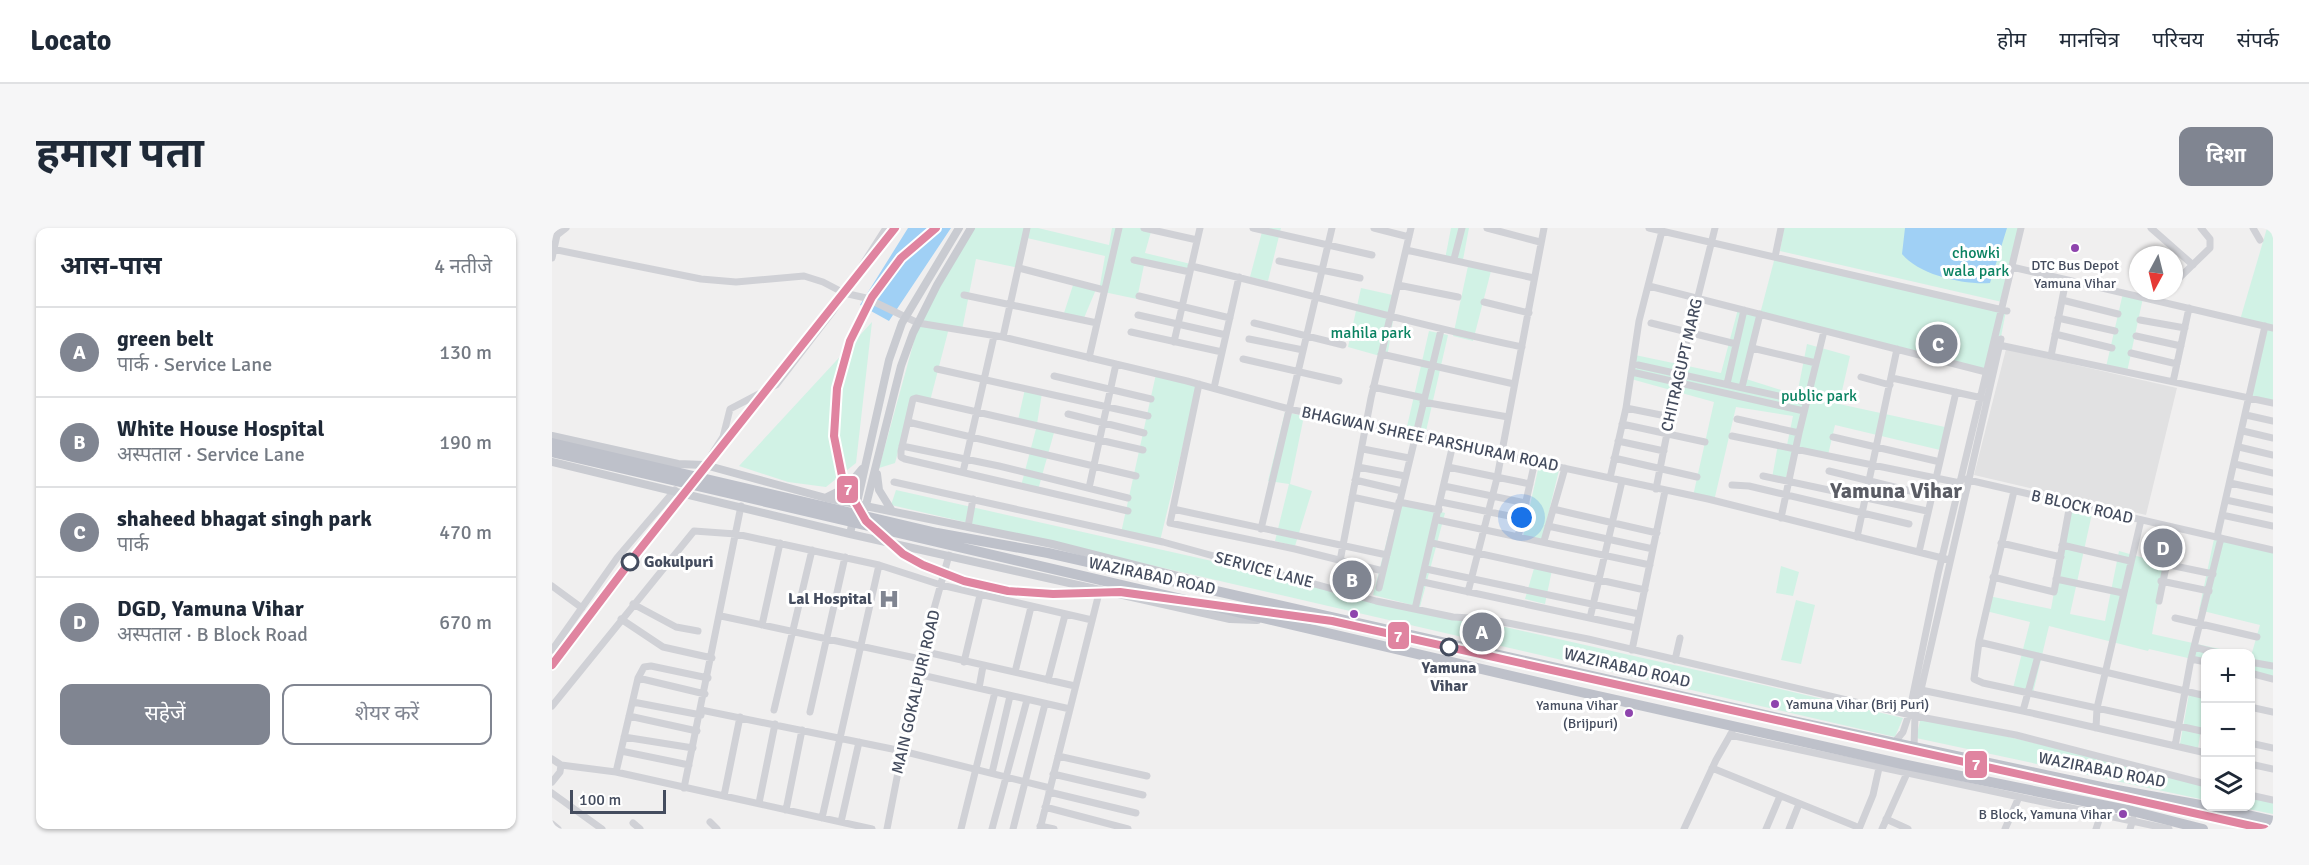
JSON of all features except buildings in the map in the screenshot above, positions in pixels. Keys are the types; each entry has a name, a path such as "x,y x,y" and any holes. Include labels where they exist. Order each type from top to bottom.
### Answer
{"highway":[{"name":"WAZIRABAD ROAD","path":"552,442 936,533 1048,553 1894,743 2106,788 2201,805"},
{"name":"WAZIRABAD ROAD","path":"552,452 931,542 1285,621 1732,731 2101,810 2124,809 2203,829"},
{"path":"2101,810 2106,788"},
{"path":"2124,809 2127,791"},
{"name":"WAZIRABAD ROAD","path":"2229,811 2273,821"}],"main road":[{"path":"850,534 890,360 902,323 960,228"},
{"path":"860,535 901,366 918,323 937,285 972,228"},
{"path":"552,436 678,464 705,465 826,498 1063,546 1285,606"},
{"path":"826,498 847,487 862,470 867,459"},
{"path":"552,462 850,534 1230,619 1285,621"},
{"path":"878,464 879,490 892,511"},
{"path":"973,560 980,555 984,547 982,529"}],"street":[{"path":"552,252 557,235 566,228"},
{"path":"705,465 723,437 730,409 776,385 844,293 886,228"},
{"path":"1003,337 1028,228"},
{"path":"1089,358 1119,228"},
{"path":"1144,228 1197,240"},
{"path":"1174,342 1200,228"},
{"path":"1253,228 1372,255"},
{"path":"1261,529 1332,228"},
{"path":"1374,228 1409,237"},
{"path":"1340,561 1373,387 1411,228"},
{"path":"1454,259 1462,228"},
{"path":"1487,228 1540,242"},
{"path":"1468,592 1497,478 1544,228"},
{"path":"1649,228 1666,230 1712,243 2005,311"},
{"name":"CHITRAGUPT MARG","path":"1656,489 1679,373 1715,228"},
{"path":"1775,257 1781,228"},
{"path":"1894,743 1904,732 1921,690 1963,480 1982,398 1991,373 2023,228"},
{"path":"2151,228 2193,265"},
{"path":"2183,274 2211,245 2201,228"},
{"path":"2253,228 2260,240"},
{"path":"1610,478 1626,408 1639,321 1666,230"},
{"path":"1406,250 1534,278"},
{"name":"BHAGWAN SHREE PARSHURAM ROAD","path":"552,252 700,279 736,282 804,276 823,282 844,293 866,298 918,323 1003,337 1199,384 1289,409 1610,478 1946,559"},
{"path":"1134,260 1239,277 1316,295 1441,330 1522,347"},
{"path":"1279,261 1360,278"},
{"path":"1018,268 1104,290"},
{"path":"2014,268 2129,294"},
{"path":"1214,388 1239,277"},
{"path":"2051,356 2066,280"},
{"path":"1398,285 1458,297"},
{"path":"1649,286 1991,373"},
{"path":"964,295 1097,323"},
{"path":"1139,296 1230,318"},
{"path":"2062,300 2118,314"},
{"path":"2156,300 2269,327 2222,515 2213,574 2194,647 2175,746"},
{"path":"1484,302 1529,313"},
{"path":"2173,382 2189,308"},
{"path":"1727,384 1744,310"},
{"path":"1963,480 1999,345 2005,311"},
{"path":"1742,387 1760,314"},
{"path":"1138,315 1226,334"},
{"path":"2058,318 2115,331"},
{"path":"2140,320 2185,328"},
{"path":"1254,323 1343,345"},
{"path":"1651,323 1736,344"},
{"path":"1379,588 1441,330"},
{"path":"1781,518 1798,433 1824,331"},
{"path":"1131,332 1222,352"},
{"path":"2055,334 2112,348"},
{"path":"963,472 994,336"},
{"path":"2136,336 2181,346"},
{"path":"1250,339 1303,350"},
{"path":"1999,345 2273,403"},
{"path":"1752,348 1816,363"},
{"path":"1857,537 1897,349"},
{"path":"2131,353 2177,364"},
{"path":"1381,354 1514,384"},
{"path":"1243,359 1339,381"},
{"path":"1089,488 1116,364"},
{"path":"938,369 1148,416"},
{"path":"1804,411 1677,382 1637,369 1679,373 1806,402"},
{"path":"1054,376 1151,399"},
{"path":"1861,377 1982,398"},
{"path":"1199,384 1170,523 1295,549 1383,571"},
{"path":"1373,387 1423,400 1508,417"},
{"path":"1919,552 1956,392"},
{"path":"1128,511 905,459 900,454 915,398 1143,450"},
{"path":"1626,408 1671,417"},
{"path":"1068,414 1144,433"},
{"path":"2246,415 2273,421"},
{"path":"1737,419 1798,433"},
{"path":"908,422 1136,476"},
{"path":"1622,423 1705,442"},
{"path":"2243,431 2273,438"},
{"name":"B BLOCK ROAD","path":"1732,436 1936,478 1963,480 2013,490 2273,550"},
{"path":"1833,437 1936,461"},
{"path":"1618,441 1664,451"},
{"path":"1415,609 1438,519 1453,444"},
{"path":"902,446 1128,498"},
{"path":"2239,447 2273,455"},
{"path":"1363,449 1409,458"},
{"path":"1614,458 1698,477"},
{"path":"1518,537 1524,519 1535,461"},
{"path":"2235,464 2273,473"},
{"path":"1358,467 1405,477"},
{"path":"1448,468 1530,484"},
{"path":"1544,541 1565,468"},
{"path":"1829,471 1931,496"},
{"path":"1763,476 1866,496 1927,511"},
{"path":"1355,480 1402,491"},
{"path":"1590,618 1622,481"},
{"name":"SERVICE LANE","path":"894,482 1163,542 1376,601 1453,617 1488,619 1632,650 1912,715 2016,735 2201,783"},
{"path":"2230,483 2273,492"},
{"path":"1732,485 1909,524"},
{"path":"1444,486 1526,503"},
{"path":"552,650 617,558 675,490"},
{"path":"2013,490 1979,642 1974,679 2201,731"},
{"path":"1632,650 1665,491"},
{"path":"1352,497 1439,510"},
{"path":"968,527 973,499"},
{"path":"2226,500 2273,510"},
{"path":"1441,502 1524,519"},
{"path":"1993,578 2054,592 2070,504"},
{"path":"684,788 721,616 741,506"},
{"path":"1173,509 1387,555"},
{"path":"1553,509 1657,533"},
{"path":"2222,515 2273,526"},
{"path":"1438,519 1650,565"},
{"path":"2096,728 2097,708 2141,520"},
{"path":"1548,526 1653,549"},
{"path":"2159,601 2174,528"},
{"path":"552,706 694,531 736,534 845,557 980,595 1092,620"},
{"path":"762,625 780,543"},
{"path":"1432,543 1644,590"},
{"path":"2001,543 2061,557"},
{"path":"2062,545 2130,561"},
{"path":"774,710 812,550"},
{"name":"MAIN GOKALPURI ROAD","path":"887,829 920,659 949,555"},
{"path":"810,712 845,557"},
{"path":"1914,747 1912,715 1926,630 1946,559"},
{"path":"2165,564 2213,574"},
{"path":"822,818 879,565"},
{"path":"1426,569 1639,614"},
{"path":"2056,579 2123,593"},
{"path":"2162,581 2209,591"},
{"path":"1423,582 1636,628"},
{"path":"552,585 582,608"},
{"path":"1054,829 1040,827 1100,589"},
{"path":"964,662 980,595"},
{"path":"633,604 676,627 698,631"},
{"path":"1015,672 1031,607"},
{"path":"1048,680 1065,615"},
{"path":"721,616 920,659"},
{"path":"2175,618 2257,637"},
{"path":"621,619 663,647 712,658"},
{"path":"1926,630 1934,632"},
{"path":"1675,660 1680,638"},
{"path":"1979,642 2201,695"},
{"path":"2194,647 2201,649"},
{"path":"922,651 1076,686"},
{"path":"2024,711 2038,656"},
{"path":"2192,658 2201,661"},
{"path":"2255,663 2273,666"},
{"path":"615,772 642,669 648,665 708,678"},
{"path":"979,688 983,666"},
{"path":"917,674 1070,709"},
{"path":"2255,674 2273,679"},
{"path":"638,678 705,694"},
{"path":"1921,690 2201,752"},
{"path":"961,829 995,692"},
{"path":"992,773 1010,696"},
{"path":"993,829 1027,699"},
{"path":"633,702 740,717 902,751 1008,777 1136,813"},
{"path":"1013,829 1045,704"},
{"path":"2255,707 2273,712"},
{"path":"629,716 697,731"},
{"path":"724,796 740,717"},
{"path":"759,803 775,724"},
{"path":"786,810 802,730"},
{"path":"1684,829 1732,731 1879,768 1908,770 2019,797 2101,810 2169,829"},
{"path":"624,737 693,748"},
{"path":"841,822 859,742"},
{"path":"2255,743 2273,748"},
{"path":"621,751 689,765"},
{"path":"1058,756 1147,776"},
{"path":"552,759 561,765 615,772 872,829"},
{"path":"552,782 560,772 561,765"},
{"path":"2255,765 2273,770"},
{"path":"1712,768 1857,828 1873,795 1879,768"},
{"path":"1882,829 1908,770"},
{"path":"1053,774 1143,795"},
{"path":"552,793 602,829"},
{"path":"1766,829 1780,796"},
{"path":"2255,796 2273,800"},
{"path":"2005,829 2019,797"},
{"path":"1789,829 1799,804"},
{"path":"1045,807 1128,829"},
{"path":"2096,829 2101,810"},
{"path":"1886,819 1908,829"},
{"path":"2130,829 2133,819"},
{"path":"710,822 717,829"},
{"path":"633,823 640,829"},
{"path":"552,825 558,829"}],"shaded area":[{"path":"2006,349 2177,388 2146,515 1974,475"}],"green space":[{"path":"974,228 1038,228 1109,245 1112,228 1152,228 1145,253 1191,264 1187,273 1144,265 1137,299 1099,291 1105,256 1027,238 1019,268 976,259 962,330 949,328 930,401 913,397 895,463 879,468 919,323"},
{"path":"1263,228 1281,228 1268,281 1250,277"},
{"path":"1451,228 1469,228 1462,265 1445,259"},
{"name":"chowki wala park","path":"1784,228 2020,228 2002,302 1780,251"},
{"path":"2267,228 2273,228 2273,403 2250,398 2268,327 2240,320"},
{"name":"public park","path":"1775,257 2006,311 1994,373 1760,315 1743,378 1797,395 1807,344 1850,356 1839,404 1945,427 1940,450 1835,425 1828,455 1794,448 1785,481 1772,478 1778,444 1787,445 1793,416 1736,407 1714,501 1693,496 1714,402 1631,379 1635,355 1721,373 1738,309 1760,314"},
{"path":"1468,266 1491,271 1473,341 1453,336"},
{"path":"1074,282 1097,287 1084,318 1064,313"},
{"name":"mahila park","path":"1361,288 1397,296 1387,358 1348,347"},
{"path":"2123,293 2129,294 2129,300 2143,300 2127,372 2106,367"},
{"path":"872,322 856,463 826,487 788,482 739,466"},
{"path":"1429,331 1448,335 1424,440 1405,435"},
{"path":"1156,374 1198,383 1160,541 1121,533"},
{"path":"1025,389 1042,393 1037,424 1055,429 1038,490 1021,486 1037,425 1018,420"},
{"path":"1285,412 1304,416 1290,484 1312,491 1295,546 1275,541 1289,484 1268,481"},
{"path":"1539,465 1559,470 1542,540 1523,537"},
{"path":"896,490 1903,718 1895,737 891,505"},
{"path":"1397,500 1445,513 1420,607 1373,595"},
{"path":"2070,504 2093,509 2070,614 2105,621 2119,551 2165,564 2152,634 2220,649 2201,649 2201,661 2149,649 2148,651 2049,626 2033,693 2013,688 2030,622 1986,611 1989,596 2051,609"},
{"path":"2214,539 2273,553 2273,677 2255,674 2255,649 2253,649 2260,625 2199,610"},
{"path":"1535,565 1552,570 1545,604 1525,599"},
{"path":"1781,566 1799,572 1793,596 1776,593"},
{"path":"1796,600 1815,605 1801,664 1781,660"},
{"path":"2189,694 2201,697 2198,749 2180,744"},
{"path":"1921,717 2201,781 2201,799 1916,738"},
{"path":"2255,794 2273,798 2273,814 2255,810"}],"water":[{"path":"908,228 951,228 889,321 860,305"},
{"path":"1905,228 2007,228 1990,283 1979,283 1943,277 1919,268 1902,254"}],"transit line":[{"name":"7","path":"552,665 633,558 895,228"},
{"name":"7","path":"936,228 901,258 872,297 850,341 837,388 834,436 843,481 866,521 903,554 923,565 964,581 1008,591 1053,594 1120,592 1332,621 2265,829"}],"place":[{"name":"DTC Bus Depot Yamuna Vihar","path":"2075,248"},
{"name":"shaheed bhagat singh park","path":"1938,344"},
{"name":"DGD, Yamuna Vihar","path":"2163,548"},
{"name":"Gokulpuri","path":"630,562"},
{"name":"White House Hospital","path":"1352,580"},
{"name":"Lal Hospital","path":"889,599"},
{"name":"green belt","path":"1482,632"},
{"name":"Yamuna Vihar","path":"1449,647"},
{"name":"Yamuna Vihar (Brij Puri)","path":"1775,704"},
{"name":"Yamuna Vihar (Brijpuri)","path":"1629,713"},
{"name":"B Block, Yamuna Vihar","path":"2123,814"}],"district":[{"name":"Yamuna Vihar","path":"1896,490"}]}
